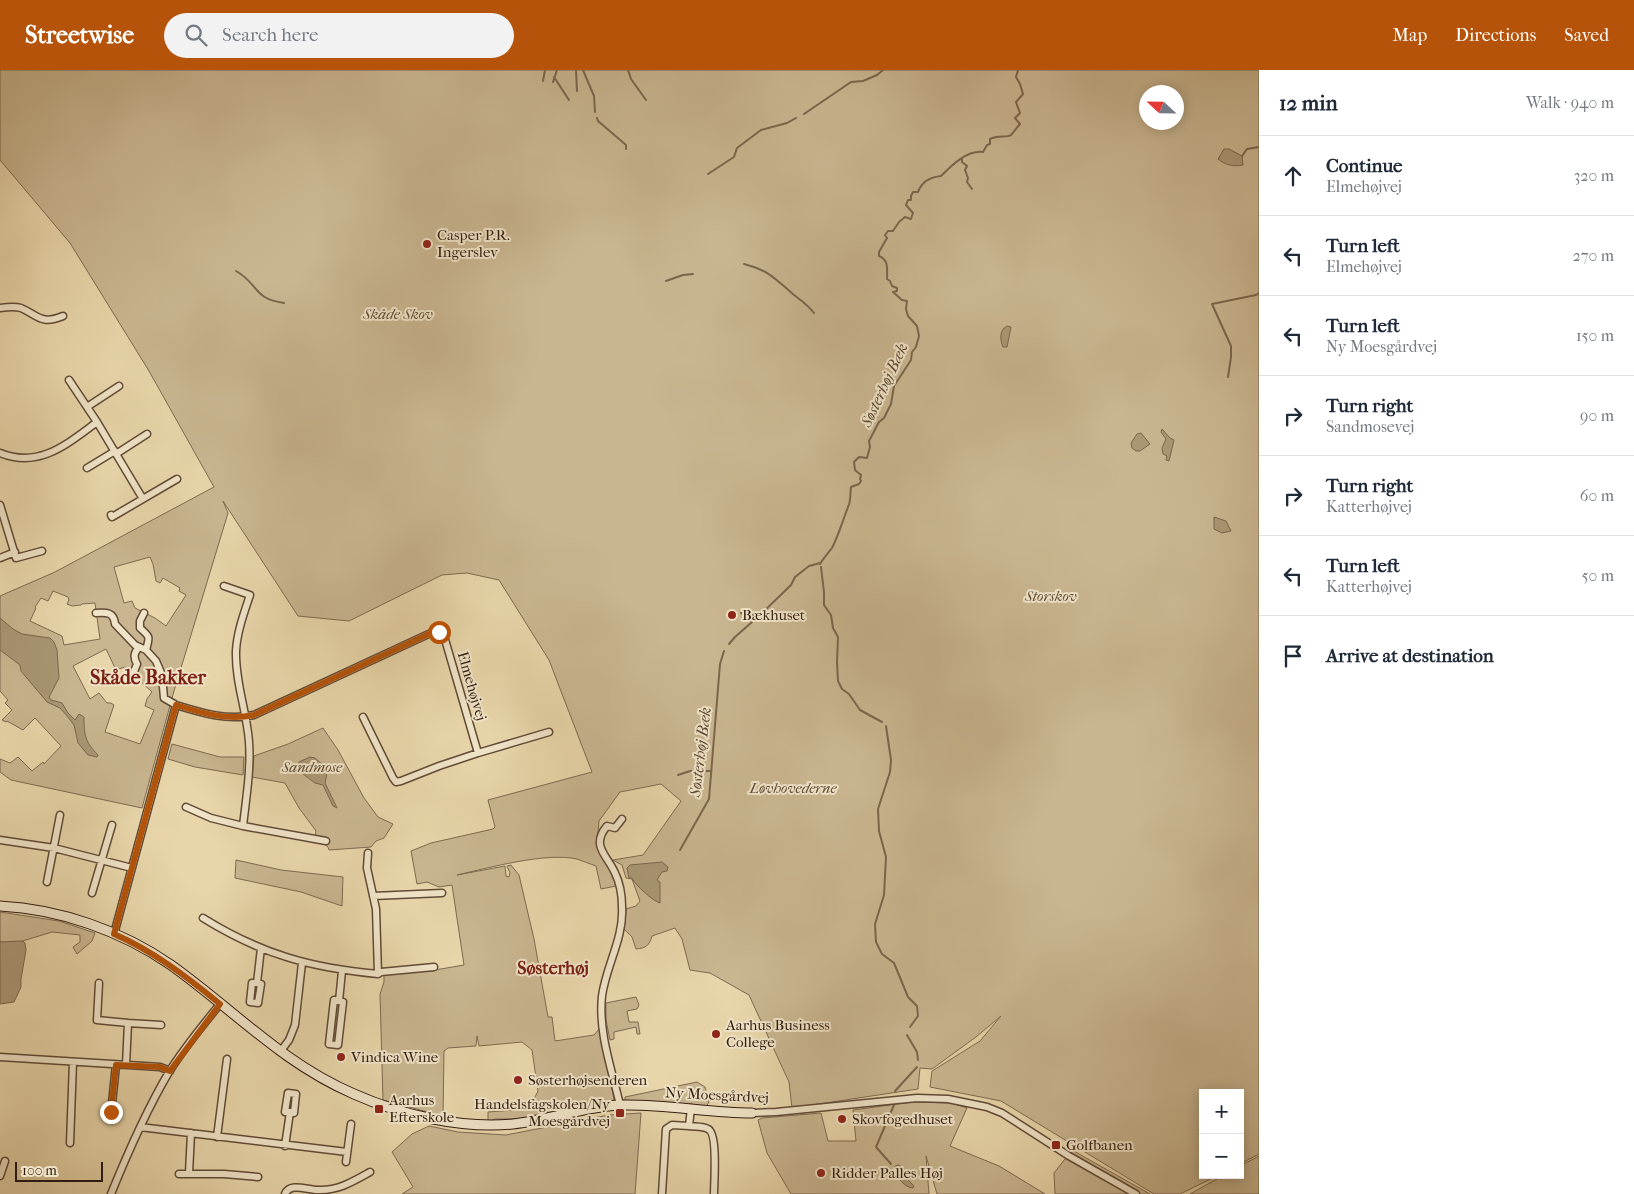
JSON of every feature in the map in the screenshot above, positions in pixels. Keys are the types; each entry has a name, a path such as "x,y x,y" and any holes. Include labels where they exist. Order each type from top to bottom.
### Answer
{"street":[{"path":"0,308 19,308 46,321 63,316"},
{"path":"69,380 97,422 143,499"},
{"path":"87,407 118,386"},
{"path":"0,453 20,459 45,454 68,444 97,422"},
{"path":"87,468 147,434"},
{"path":"111,515 112,517 177,478"},
{"path":"0,505 16,558 42,551"},
{"path":"0,558 15,552"},
{"path":"224,586 250,595 243,615 236,650 249,745 247,793 243,826"},
{"path":"96,613 107,612 111,614 115,624 159,666 164,698 176,705 114,934"},
{"path":"133,674 137,664 134,657 135,652 143,649 149,637 148,633 140,628 144,613"},
{"name":"Elmehøjvej","path":"176,705 217,716 244,717 273,708 398,648 433,632 439,632 444,636 478,753"},
{"path":"364,717 396,782 401,782 439,766 478,753 548,732"},
{"path":"186,807 219,821 326,841"},
{"path":"47,882 60,815"},
{"path":"620,1105 602,1022 602,996 621,931 622,906 616,875 602,852 600,839 602,832 607,826 615,828 622,819"},
{"path":"92,893 112,825"},
{"path":"0,840 54,848 132,868"},
{"path":"368,853 367,868 376,909 378,974"},
{"path":"373,896 442,893"},
{"name":"Ny Moesgårdvej","path":"0,906 31,909 59,915 87,923 134,942 170,965 280,1052 325,1080 354,1094 415,1115 484,1125 513,1124 620,1105 653,1105 733,1113 752,1113 917,1098 948,1099 987,1107 1002,1113 1136,1194"},
{"path":"203,918 226,932 261,948 302,963 342,971 378,974 381,972 434,967"},
{"path":"257,983 261,948"},
{"path":"280,1052 289,1040 294,1025 302,963"},
{"path":"339,1001 342,971"},
{"path":"99,983 97,1020 161,1025"},
{"path":"334,1000 339,1001 343,1002 338,1045 329,1044 334,1000"},
{"path":"111,1194 140,1127 170,1071 220,1004"},
{"path":"126,1065 128,1023"},
{"path":"0,1057 160,1067 170,1071"},
{"path":"217,1137 227,1059"},
{"path":"70,1143 73,1062"},
{"path":"111,1112 116,1065"},
{"path":"688,1126 690,1108"},
{"path":"285,1146 290,1112"},
{"path":"346,1162 351,1124"},
{"path":"662,1194 666,1128 672,1125 706,1128 712,1132 714,1141 714,1194"},
{"path":"140,1127 285,1146 348,1152"},
{"path":"189,1173 191,1133"},
{"path":"0,1176 5,1160"},
{"path":"285,1194 286,1190 291,1187 318,1190 339,1188 370,1172"},
{"path":"179,1174 224,1174 258,1177"}],"green space":[{"path":"0,70 1259,70 1259,1154 1244,1162 1244,1089 1199,1089 1199,1179 1211,1179 1180,1194 1154,1194 1001,1101 930,1087 932,1071 980,1041 1001,1016 932,1069 920,1068 918,1089 792,1108 789,1082 749,995 710,973 690,970 682,939 675,928 652,936 647,946 636,949 632,937 624,929 626,909 636,906 640,901 632,879 626,878 622,865 613,860 643,855 681,801 661,784 620,792 599,821 597,847 612,872 616,886 601,889 596,866 577,859 564,857 534,859 457,875 505,866 506,876 509,877 510,873 507,866 511,865 519,875 534,939 548,1017 552,1017 555,1041 594,1035 599,1029 614,1100 610,1104 529,1119 488,1120 488,1112 529,1109 538,1091 532,1050 522,1042 479,1046 477,1036 476,1046 448,1048 444,1051 443,1116 383,1100 380,994 384,982 384,974 435,970 464,965 452,885 439,887 427,882 417,884 411,851 431,843 493,829 495,827 488,800 592,772 549,660 499,580 467,573 442,575 349,621 298,616 223,501 228,513 174,691 142,808 11,780 0,772 0,759 10,763 18,757 32,771 43,762 44,764 61,746 35,718 23,730 2,720 12,710 5,703 8,700 0,691 0,596 55,572 214,487 149,371 70,243 0,160","holes":["150,557 156,581 160,583 163,578 180,588 179,591 186,595 166,626 135,608 132,601 124,603 114,567","53,591 68,597 67,604 72,606 95,603 100,639 64,645 62,636 30,621 35,607 41,598 48,601","106,649 116,670 125,667 152,692 145,706 154,710 140,744 105,732 114,705 107,703 99,693 90,699 73,666"]},
{"name":"Sandmose","path":"323,728 338,750 364,798 378,817 393,824 384,838 376,841 371,847 329,850 315,836 316,831 299,808 285,783 252,777 254,756 288,744"},
{"path":"172,744 220,757 244,757 243,775 195,767 168,759"},
{"path":"236,860 281,870 343,877 342,906 301,892 235,878"},
{"path":"0,912 59,921 95,933 92,941 77,954 73,947 80,942 80,935 52,932 16,943 0,942"},
{"path":"636,997 639,1005 637,1009 627,1011 629,1022 638,1022 640,1034 637,1034 636,1027 614,1032 614,1039 610,1040 606,1020 606,1003"},
{"path":"697,1082 705,1087 709,1102 706,1107 628,1102 625,1100 625,1097"},
{"path":"912,1102 952,1103 967,1108 950,1146 999,1166 1045,1194 937,1194 926,1156 929,1194 791,1194 767,1153 758,1120 762,1118 821,1113 828,1141 856,1141 853,1110"},
{"path":"641,1113 635,1194 402,1194 413,1187 392,1152 412,1134 429,1126 458,1132 506,1135 609,1115"},
{"path":"1072,1150 1150,1194 1055,1194 1054,1173"},
{"path":"1259,1156 1259,1194 1190,1194 1217,1179 1244,1179 1244,1164"}],"shaded area":[{"path":"1224,149 1229,149 1242,156 1243,165 1230,165 1218,159"},
{"path":"1007,326 1011,327 1007,347 1003,347 1001,335"},
{"path":"1162,429 1174,440 1169,461 1166,460 1167,456 1163,454 1162,448 1166,439 1161,432"},
{"path":"1141,433 1150,444 1140,451 1136,451 1132,448 1131,443 1137,434"},
{"path":"1214,517 1226,521 1231,531 1222,533 1214,529"},
{"path":"0,618 22,634 50,638 54,642 57,650 59,678 49,697 51,700 62,703 75,720 79,714 84,717 86,738 98,755 97,757 88,755 78,743 74,725 60,708 47,702 21,671 20,665 0,650"},
{"path":"310,757 315,758 324,766 327,773 325,783 337,808 333,806 323,785 315,783 299,771 299,762"},
{"path":"662,862 668,867 667,871 662,872 657,880 660,882 660,903 644,892 632,878 629,878 627,868 630,865"},
{"path":"23,941 26,950 21,987 14,1002 0,1004 0,942"},
{"path":"895,1166 902,1167 907,1179 914,1186 913,1188 904,1184 897,1176 894,1170"}],"waterway":[{"path":"543,81 545,70"},
{"path":"553,82 557,70"},
{"path":"576,70 577,91"},
{"path":"583,70 594,96 595,112"},
{"path":"628,70 631,79 646,100"},
{"path":"804,114 851,82 863,81 883,70"},
{"name":"Søsterhøj Bæk","path":"820,564 837,538 849,505 851,487 859,484 861,481 861,475 855,470 854,462 859,457 867,458 870,447 869,441 891,404 894,386 911,360 912,352 916,347 919,336 917,326 908,316 906,309 907,301 902,300 893,292 897,291 897,288 892,286 887,279 886,262 879,256 879,252 887,238 885,235 888,231 893,231 905,217 911,219 913,213 906,205 908,200 911,200 913,192 918,192 924,182 933,177 941,176 955,163 971,153 983,152 987,145 990,144 990,139 1009,136 1020,124 1015,118 1020,113 1016,102 1023,94 1016,77 1018,70"},
{"path":"554,77 569,100"},
{"path":"597,118 598,121 626,145 626,149"},
{"path":"708,174 734,157 737,148 761,130 787,123 796,118"},
{"path":"1242,156 1247,149 1259,147"},
{"path":"962,159 962,162 967,166 965,170 968,178 967,182 972,189"},
{"path":"744,264 760,269 771,276 805,303 814,313"},
{"path":"236,271 249,281 261,295 284,303"},
{"path":"666,281 683,275 693,274"},
{"path":"1228,377 1231,346 1212,304 1259,293"},
{"name":"Søsterhøj Bæk","path":"756,619 791,585 795,577 809,566 820,563"},
{"path":"821,567 824,605 831,615 833,628 838,637 838,681 842,689 849,694 860,710 882,722"},
{"path":"741,613 758,617"},
{"name":"Søsterhøj Bæk","path":"729,644 752,622"},
{"name":"Søsterhøj Bæk","path":"680,850 709,799 720,664 724,651"},
{"path":"886,726 891,760 890,772 878,809 879,831 886,857 884,895 875,924 876,942 882,954 894,963 908,997 917,1006 918,1016 910,1027"},
{"path":"678,775 690,771 710,771"},
{"path":"907,1035 917,1052 918,1060"},
{"path":"895,1091 917,1067"},
{"path":"891,1164 876,1147 894,1105"}],"place":[{"name":"Casper P.R. Ingerslev","path":"427,244"},
{"name":"Bækhuset","path":"732,615"},
{"name":"Aarhus Business College","path":"716,1034"},
{"name":"Vindica Wine","path":"341,1057"},
{"name":"Søsterhøjsenderen","path":"518,1080"},
{"name":"Aarhus Efterskole","path":"379,1109"},
{"name":"Handelsfagskolen/Ny Moesgårdvej","path":"620,1113"},
{"name":"Skovfogedhuset","path":"842,1119"},
{"name":"Golfbanen","path":"1056,1145"},
{"name":"Ridder Palles Høj","path":"821,1173"}],"district":[{"name":"Skåde Bakker","path":"148,677"},
{"name":"Søsterhøj","path":"553,968"}],"route":[{"path":"111,1112 116,1065 160,1067 170,1071 220,1004 170,965 134,942 114,934 176,705 205,714 230,718 254,715 273,708 433,632 439,632"}],"park label":[{"name":"Skåde Skov","path":"398,314"},
{"name":"Storskov","path":"1051,596"},
{"name":"Løvhovederne","path":"793,788"}]}
